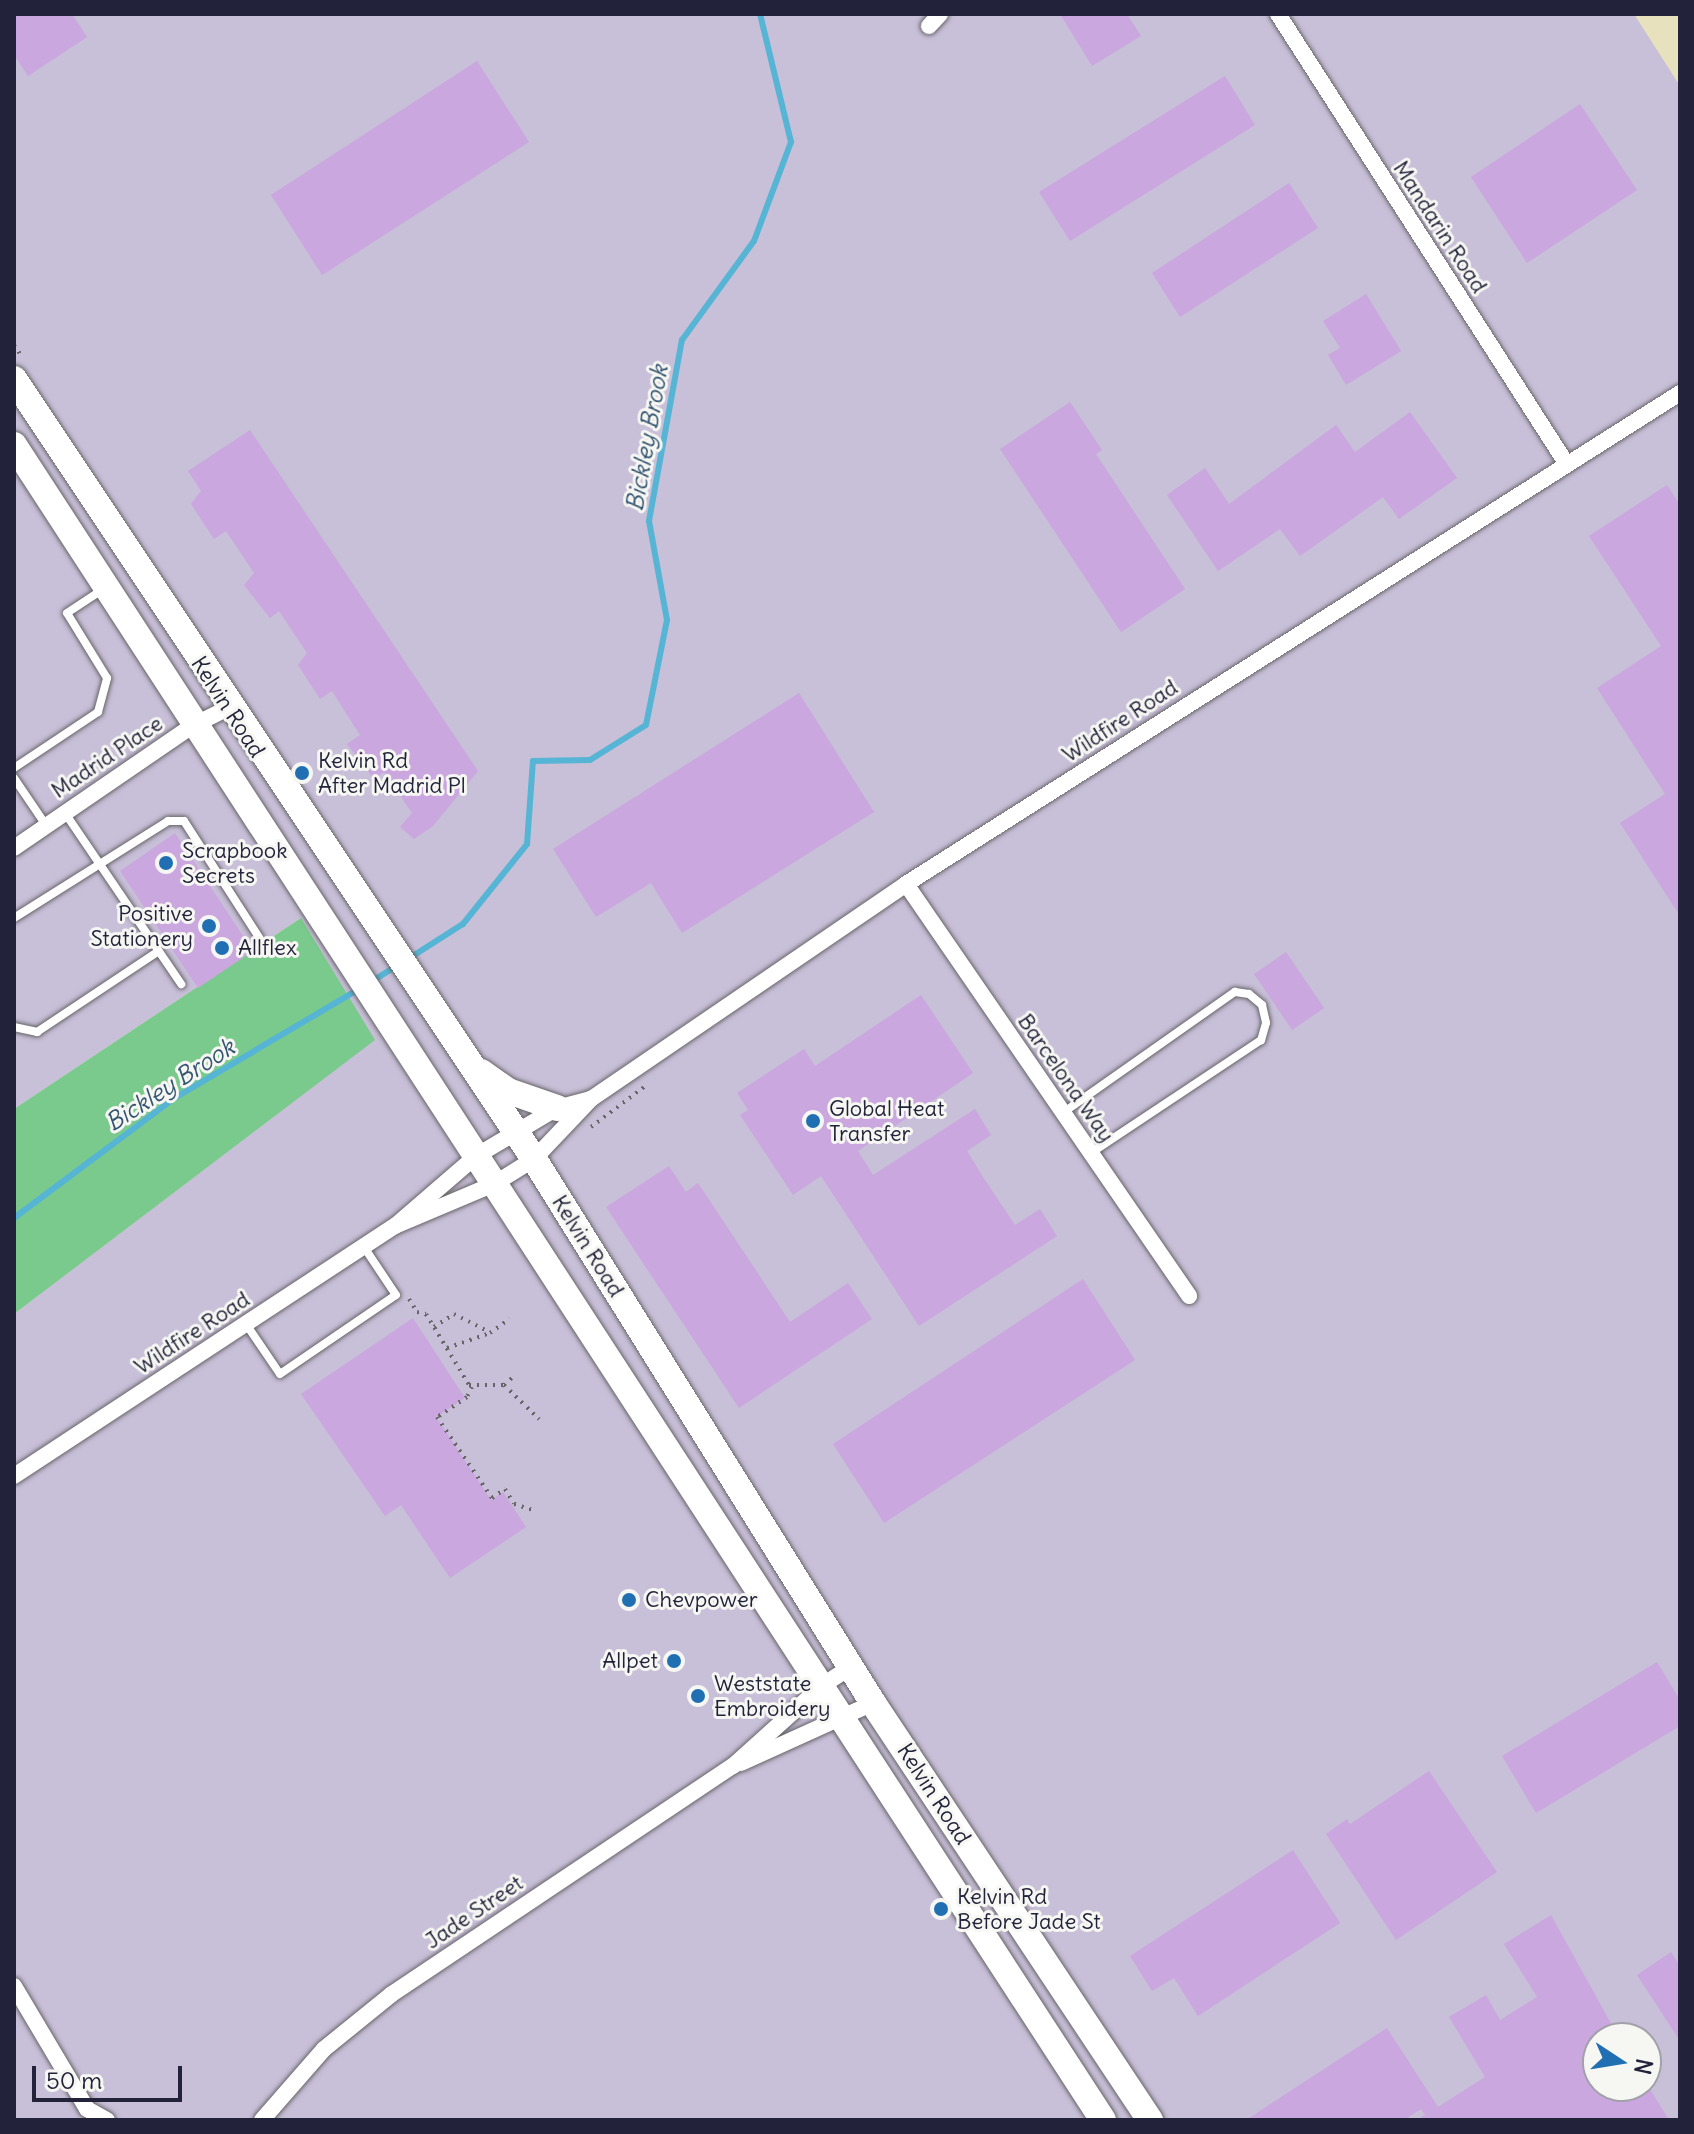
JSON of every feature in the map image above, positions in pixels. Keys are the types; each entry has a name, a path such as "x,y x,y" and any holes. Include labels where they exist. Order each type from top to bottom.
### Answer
{"main road":[{"name":"Kelvin Road","path":"14,379 228,708 534,1159 873,1703 1150,2120"},
{"name":"Kelvin Road","path":"14,445 192,726 846,1720 1103,2120"},
{"path":"42,489 71,469"},
{"path":"468,1063 508,1091 557,1108"},
{"path":"974,1920 965,1884 967,1874 979,1863"}],"street":[{"name":"Mandarin Road","path":"1278,14 1566,463"},
{"name":"Wildfire Road","path":"395,1226 494,1184 534,1159 591,1099 906,884 1680,393"},
{"name":"Madrid Place","path":"14,848 192,726 228,708"},
{"name":"Barcelona Way","path":"906,884 1189,1296"},
{"name":"Wildfire Road","path":"14,1476 395,1226 476,1156 557,1108 591,1099"},
{"name":"Jade Street","path":"262,2120 324,2049 392,1994 733,1766 823,1685 851,1667"},
{"name":"Jade Street","path":"733,1766 846,1720 873,1703"},
{"path":"14,1986 87,2109 107,2120"}],"lane":[{"path":"14,768 98,712 107,678 67,613 105,588"},
{"path":"14,778 47,826"},
{"path":"65,813 181,984"},
{"path":"14,918 168,821 184,821 260,939"},
{"path":"14,1027 37,1032 159,951"},
{"path":"1063,1113 1235,992 1249,994 1262,1005 1266,1023 1261,1040 1091,1153"},
{"path":"246,1324 280,1374 396,1295 363,1246"}],"path":[{"path":"396,1295 409,1299 434,1327 472,1387"},
{"path":"434,1327 446,1317 462,1315 490,1333"},
{"path":"447,1348 490,1333 509,1319"},
{"path":"472,1387 504,1385 513,1377"},
{"path":"504,1385 539,1419"},
{"path":"472,1387 467,1397 437,1417 492,1498 505,1489 514,1504 533,1510"}],"shaded area":[{"path":"14,14 1634,14 1680,86 1680,2120 14,2120 14,1314 374,1040 301,918 14,1109"}],"green space":[{"path":"301,918 375,1040 14,1314 14,1109"}],"building":[{"path":"14,14 72,14 87,37 28,76 14,55"},
{"path":"1060,14 1127,14 1141,36 1092,66"},
{"path":"477,61 529,142 322,275 271,195"},
{"path":"1225,76 1255,125 1070,241 1039,192"},
{"path":"1580,104 1637,190 1527,263 1471,177"},
{"path":"1289,183 1318,228 1180,317 1152,273"},
{"path":"1366,294 1401,351 1346,385 1328,355 1340,348 1323,321"},
{"path":"1070,402 1102,450 1096,454 1185,589 1121,632 1000,449"},
{"path":"1410,412 1457,478 1399,519 1383,497 1300,556 1280,529 1218,571 1167,495 1205,468 1229,504 1336,425 1355,452"},
{"path":"250,430 478,771 433,826 414,839 400,827 412,813 384,772 374,779 347,744 360,735 332,691 320,699 298,665 307,653 279,611 270,618 244,585 254,573 226,531 214,539 191,504 201,491 188,471"},
{"path":"1667,485 1680,505 1680,916 1620,823 1665,794 1597,688 1661,646 1589,536"},
{"path":"799,693 874,812 682,933 651,883 596,917 553,849"},
{"path":"175,833 253,951 198,988 120,871"},
{"path":"1286,952 1324,1008 1292,1030 1254,974"},
{"path":"921,995 973,1073 858,1151 873,1175 975,1109 991,1135 967,1151 983,1177 1015,1225 1040,1209 1057,1236 919,1326 821,1176 793,1195 740,1115 748,1110 737,1093 804,1049 815,1066"},
{"path":"669,1166 686,1192 698,1183 790,1322 848,1283 872,1319 739,1408 606,1207"},
{"path":"1083,1279 1135,1360 884,1523 833,1444"},
{"path":"413,1318 465,1398 436,1417 491,1500 503,1492 526,1527 450,1578 401,1505 385,1516 301,1394"},
{"path":"1657,1662 1680,1700 1680,1726 1536,1813 1502,1756"},
{"path":"1429,1771 1497,1872 1396,1940 1326,1834 1347,1819 1350,1824"},
{"path":"1293,1850 1340,1923 1198,2016 1174,1978 1152,1991 1130,1956"},
{"path":"1551,1915 1610,2022 1582,2022 1582,2102 1658,2102 1669,2120 1417,2120 1425,2115 1421,2109 1404,2120 1246,2120 1387,2028 1438,2107 1485,2077 1449,2017 1486,1995 1500,2020 1537,1997 1504,1944"},
{"path":"1671,1952 1680,1966 1680,2041 1637,1975"}],"waterway":[{"name":"Bickley Brook","path":"408,959 463,924 527,844 533,761 590,760 646,725 667,620 649,521 682,340 754,241 791,142 760,14"},
{"name":"Bickley Brook","path":"374,980 398,965"},
{"name":"Bickley Brook","path":"14,1218 173,1099 354,992"}],"place":[{"name":"Kelvin Rd After Madrid Pl","path":"302,773"},
{"name":"Scrapbook Secrets","path":"166,863"},
{"name":"Positive Stationery","path":"209,926"},
{"name":"Allflex","path":"222,948"},
{"name":"Global Heat Transfer","path":"813,1121"},
{"name":"Chevpower","path":"629,1600"},
{"name":"Allpet","path":"674,1661"},
{"name":"Weststate Embroidery","path":"698,1696"},
{"name":"Kelvin Rd Before Jade St","path":"941,1909"}]}
